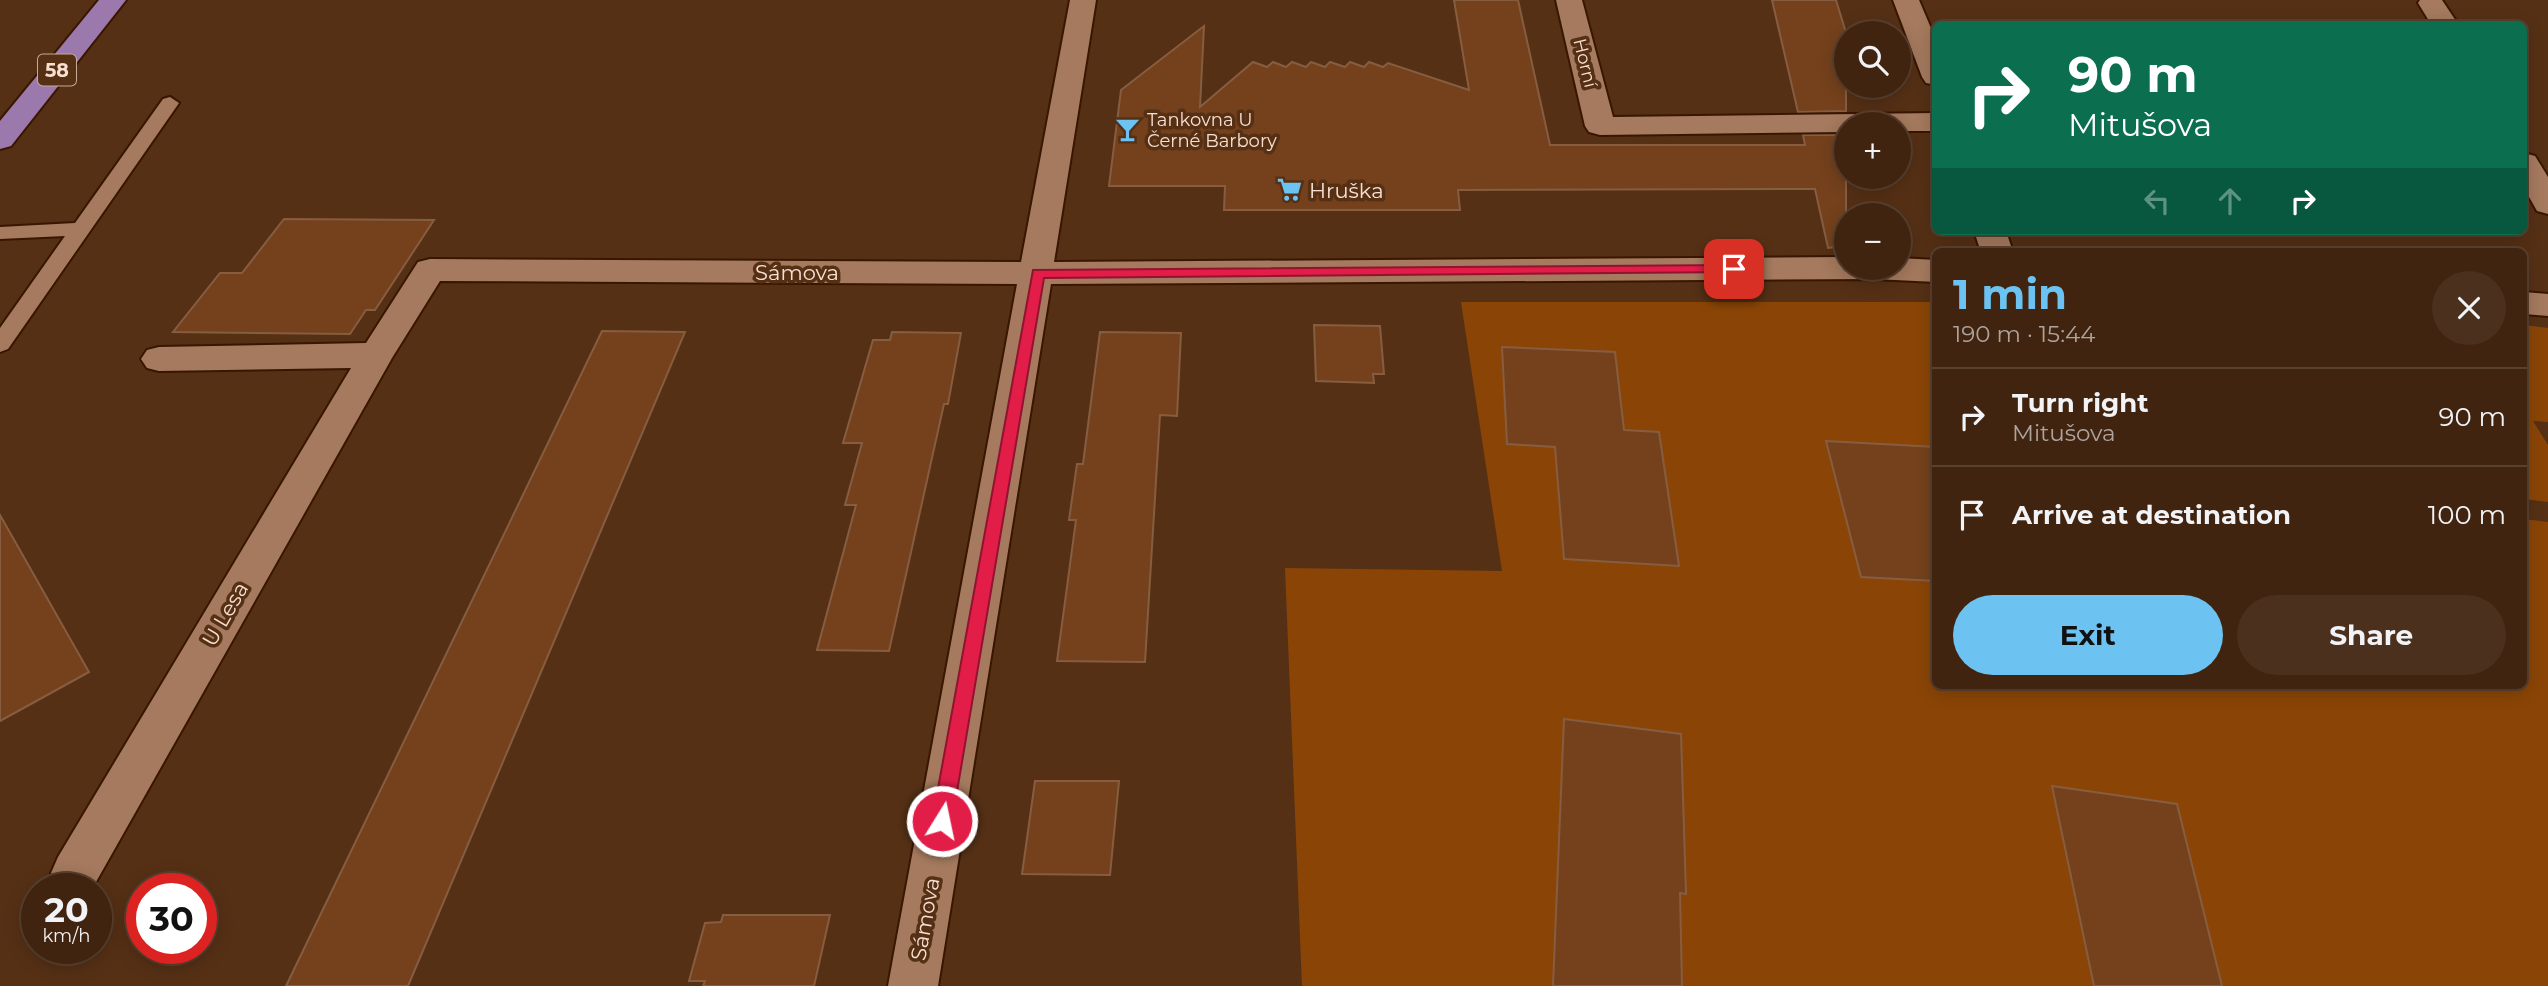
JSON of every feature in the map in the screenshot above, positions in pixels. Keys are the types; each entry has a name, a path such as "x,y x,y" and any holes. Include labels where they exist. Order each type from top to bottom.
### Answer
{"main road":[{"name":"58","path":"0,139 113,0"}],"street":[{"name":"Sámova","path":"913,986 1083,0"},
{"name":"Horní","path":"1569,0 1600,126 1932,122"},
{"path":"1906,0 1932,67"},
{"path":"2527,167 2548,204"},
{"path":"1038,273 1860,268 1932,271"},
{"name":"Sámova","path":"376,355 430,270 1038,273"},
{"path":"2527,303 2548,305"},
{"path":"159,359 376,355"},
{"name":"U Lesa","path":"75,873 376,355"}],"lane":[{"path":"0,344 170,103"},
{"path":"0,233 81,229"}],"shaded area":[{"path":"1461,302 1932,302 1932,689 2527,689 2527,519 2548,522 2548,986 1302,986 1285,568 1502,571"},
{"path":"2527,325 2548,328 2548,422 2533,421 2548,445 2548,502 2527,499"}],"building":[{"path":"1454,0 1518,0 1550,145 1805,145 1803,135 1834,135 1834,189 1846,189 1846,203 1834,203 1834,247 1828,248 1815,189 1458,190 1460,210 1224,210 1225,186 1109,186 1121,90 1204,26 1200,107 1253,62 1267,67 1273,62 1286,67 1292,62 1306,67 1311,62 1325,67 1330,62 1345,67 1350,62 1364,67 1369,62 1383,67 1388,63 1469,90"},
{"path":"1772,0 1836,0 1842,21 1834,21 1834,98 1846,98 1846,111 1798,112"},
{"path":"284,219 434,220 375,310 366,310 350,334 173,332 220,273 242,273"},
{"path":"1314,325 1380,326 1384,374 1373,374 1374,383 1316,381"},
{"path":"602,331 685,332 408,986 286,986"},
{"path":"892,332 961,333 948,404 944,404 889,651 817,650 856,505 845,505 862,443 843,443 873,340 890,340"},
{"path":"1100,332 1181,333 1177,416 1160,415 1145,662 1057,661 1076,520 1069,520 1077,464 1083,464"},
{"path":"1502,347 1615,352 1624,430 1659,432 1679,566 1564,559 1555,447 1507,444"},
{"path":"1826,441 1932,447 1932,581 1861,577"},
{"path":"0,515 89,672 0,721"},
{"path":"1564,719 1681,734 1686,894 1680,893 1682,986 1553,986"},
{"path":"1035,781 1119,781 1110,875 1022,874"},
{"path":"2052,786 2177,804 2222,986 2094,986"},
{"path":"723,915 830,915 814,986 703,986 705,981 689,981 705,923 721,922"}],"place":[{"name":"Tankovna U Černé Barbory","path":"1127,130"},
{"name":"Hruška","path":"1289,190"}],"route":[{"path":"942,821 1038,273 1734,269"}]}
